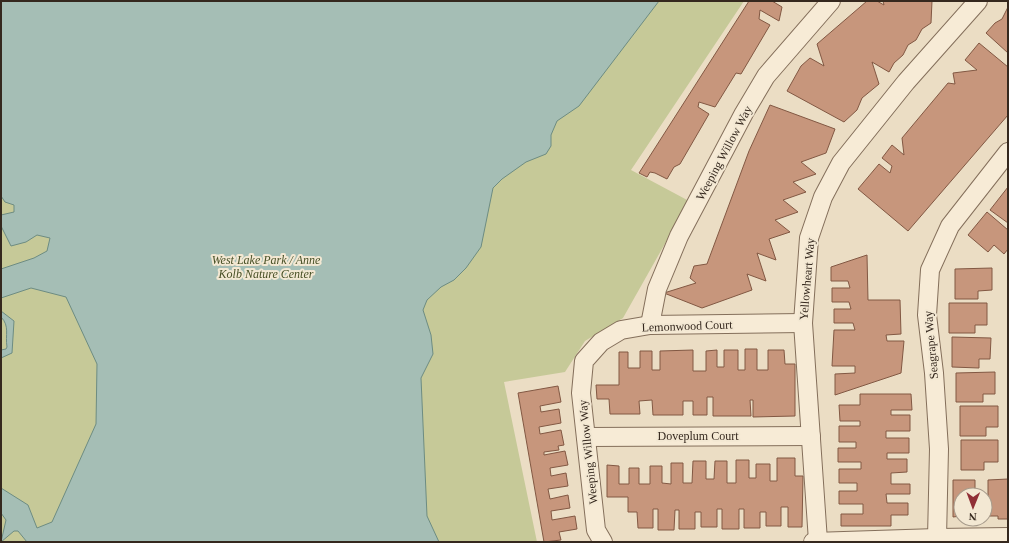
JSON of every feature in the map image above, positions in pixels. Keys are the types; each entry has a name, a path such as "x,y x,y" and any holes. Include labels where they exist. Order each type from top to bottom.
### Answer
{"street":[{"name":"Weeping Willow Way","path":"650,325 657,289 679,236 744,113 766,76 831,1"},
{"name":"Yellowheart Way","path":"816,542 811,436 803,323 809,238 823,197 841,163 906,82 978,1"},
{"name":"Seagrape Way","path":"937,538 939,449 934,373 927,315 930,270 950,226 1008,152"},
{"name":"Lemonwood Court","path":"584,361 601,342 621,330 650,325 803,323"},
{"name":"Weeping Willow Way","path":"584,361 581,393 596,530 603,542"},
{"name":"Doveplum Court","path":"586,436 811,436"},
{"path":"816,542 1008,537"}],"green space":[{"name":"West Lake Park / Anne Kolb Nature Center","path":"1,1 744,1 631,170 689,201 623,318 585,341 565,372 504,382 537,542 1,542"}],"water":[{"name":"West Lake Park / Anne Kolb Nature Center","path":"1,1 659,1 579,106 557,121 551,135 551,146 546,154 526,162 502,179 493,188 481,247 466,268 454,280 441,287 427,300 423,310 431,335 433,354 421,378 427,516 439,542 27,542 18,531 14,531 1,542 6,520 1,513 1,488 28,505 37,528 52,522 96,424 97,364 66,297 31,288 1,298 1,269 34,258 47,251 50,238 37,235 26,242 11,246 1,226 1,215 14,212 14,205 5,202 1,196"},
{"path":"1,311 14,321 12,353 1,358 1,350 6,349 7,343 6,327 4,320 1,317"}],"building":[{"path":"749,1 772,1 782,7 779,21 760,10 759,19 770,25 741,74 736,73 715,107 699,102 698,107 709,114 680,164 674,167 667,179 655,173 650,172 647,177 639,173"},
{"path":"867,1 877,1 884,5 883,1 932,1 931,23 922,29 916,40 908,45 903,55 894,63 889,72 872,62 879,84 862,98 857,110 844,122 787,91 801,66 810,58 824,66 817,44"},
{"path":"1008,7 1008,53 986,33 995,23 1002,19"},
{"path":"979,43 1008,67 1008,115 908,231 858,189 879,164 890,173 892,166 882,158 892,145 904,155 902,138 948,83 955,84 953,73 977,70 965,60"},
{"path":"770,105 835,129 826,153 801,162 816,174 793,182 806,192 783,200 798,212 775,220 790,232 769,239 776,260 757,253 766,281 747,274 752,290 702,308 664,293 696,283 690,278 694,266 707,264 749,151"},
{"path":"1008,187 1008,223 990,210"},
{"path":"987,212 1008,230 1008,249 1004,254 994,245 988,252 968,235"},
{"path":"867,255 868,300 900,300 901,334 886,335 887,341 904,341 901,373 835,395 835,374 855,373 855,366 832,366 834,330 855,330 853,323 834,323 834,309 851,309 849,302 832,302 832,288 850,288 848,281 831,281 831,267"},
{"path":"992,268 992,290 978,291 978,299 955,299 955,269"},
{"path":"949,303 987,303 987,325 975,325 975,333 949,333"},
{"path":"952,337 991,338 990,359 979,359 979,368 952,367"},
{"path":"745,349 757,349 757,370 768,370 768,350 784,350 785,364 795,364 795,416 753,417 753,400 750,400 751,416 713,416 713,397 707,397 707,415 693,415 693,401 683,401 683,415 653,415 652,400 639,401 640,414 610,414 609,399 597,399 596,385 619,385 619,352 628,352 628,368 640,368 640,351 652,351 652,370 660,370 660,351 693,350 693,371 706,371 706,351 717,350 717,367 724,367 724,350 738,350 738,370 745,370"},
{"path":"995,372 995,394 983,394 983,402 956,402 956,373"},
{"path":"558,386 561,402 540,406 541,412 559,409 561,423 539,427 540,434 561,430 564,445 558,446 559,450 544,452 544,455 565,451 568,465 550,468 551,476 566,473 568,486 548,489 550,499 568,495 570,508 551,511 552,520 575,516 577,529 559,532 561,540 544,542 518,393"},
{"path":"860,394 911,394 912,410 891,410 891,415 910,415 910,431 886,431 886,438 909,438 909,453 887,453 887,459 907,459 907,472 891,473 891,484 910,484 910,494 886,494 887,503 908,503 908,515 891,515 891,526 841,526 841,514 863,514 863,504 839,504 839,491 857,491 857,483 839,483 839,469 861,469 861,462 838,462 838,448 856,448 856,442 839,442 839,426 860,426 860,421 840,421 839,405 860,405"},
{"path":"960,406 998,406 998,427 986,427 986,436 960,436"},
{"path":"961,440 998,440 998,462 984,462 984,470 961,470"},
{"path":"777,458 795,458 795,476 803,476 802,527 788,527 788,507 781,507 781,526 766,526 766,512 760,512 760,528 744,528 744,509 739,509 739,529 722,529 722,509 717,509 717,527 701,527 701,512 695,512 695,529 679,529 679,510 675,510 674,530 658,530 658,509 653,509 653,528 638,528 637,512 628,512 628,497 607,497 607,465 619,466 619,484 629,484 629,468 639,468 639,484 650,484 650,466 662,466 662,483 671,484 671,463 683,463 683,483 692,483 693,461 706,461 706,479 714,479 715,461 727,461 727,483 736,483 736,460 749,460 749,478 756,478 756,464 770,464 770,481 777,481"},
{"path":"1008,479 1008,519 998,519 998,516 993,516 993,487 988,487 988,480"},
{"path":"953,480 975,480 975,487 953,487"}]}
